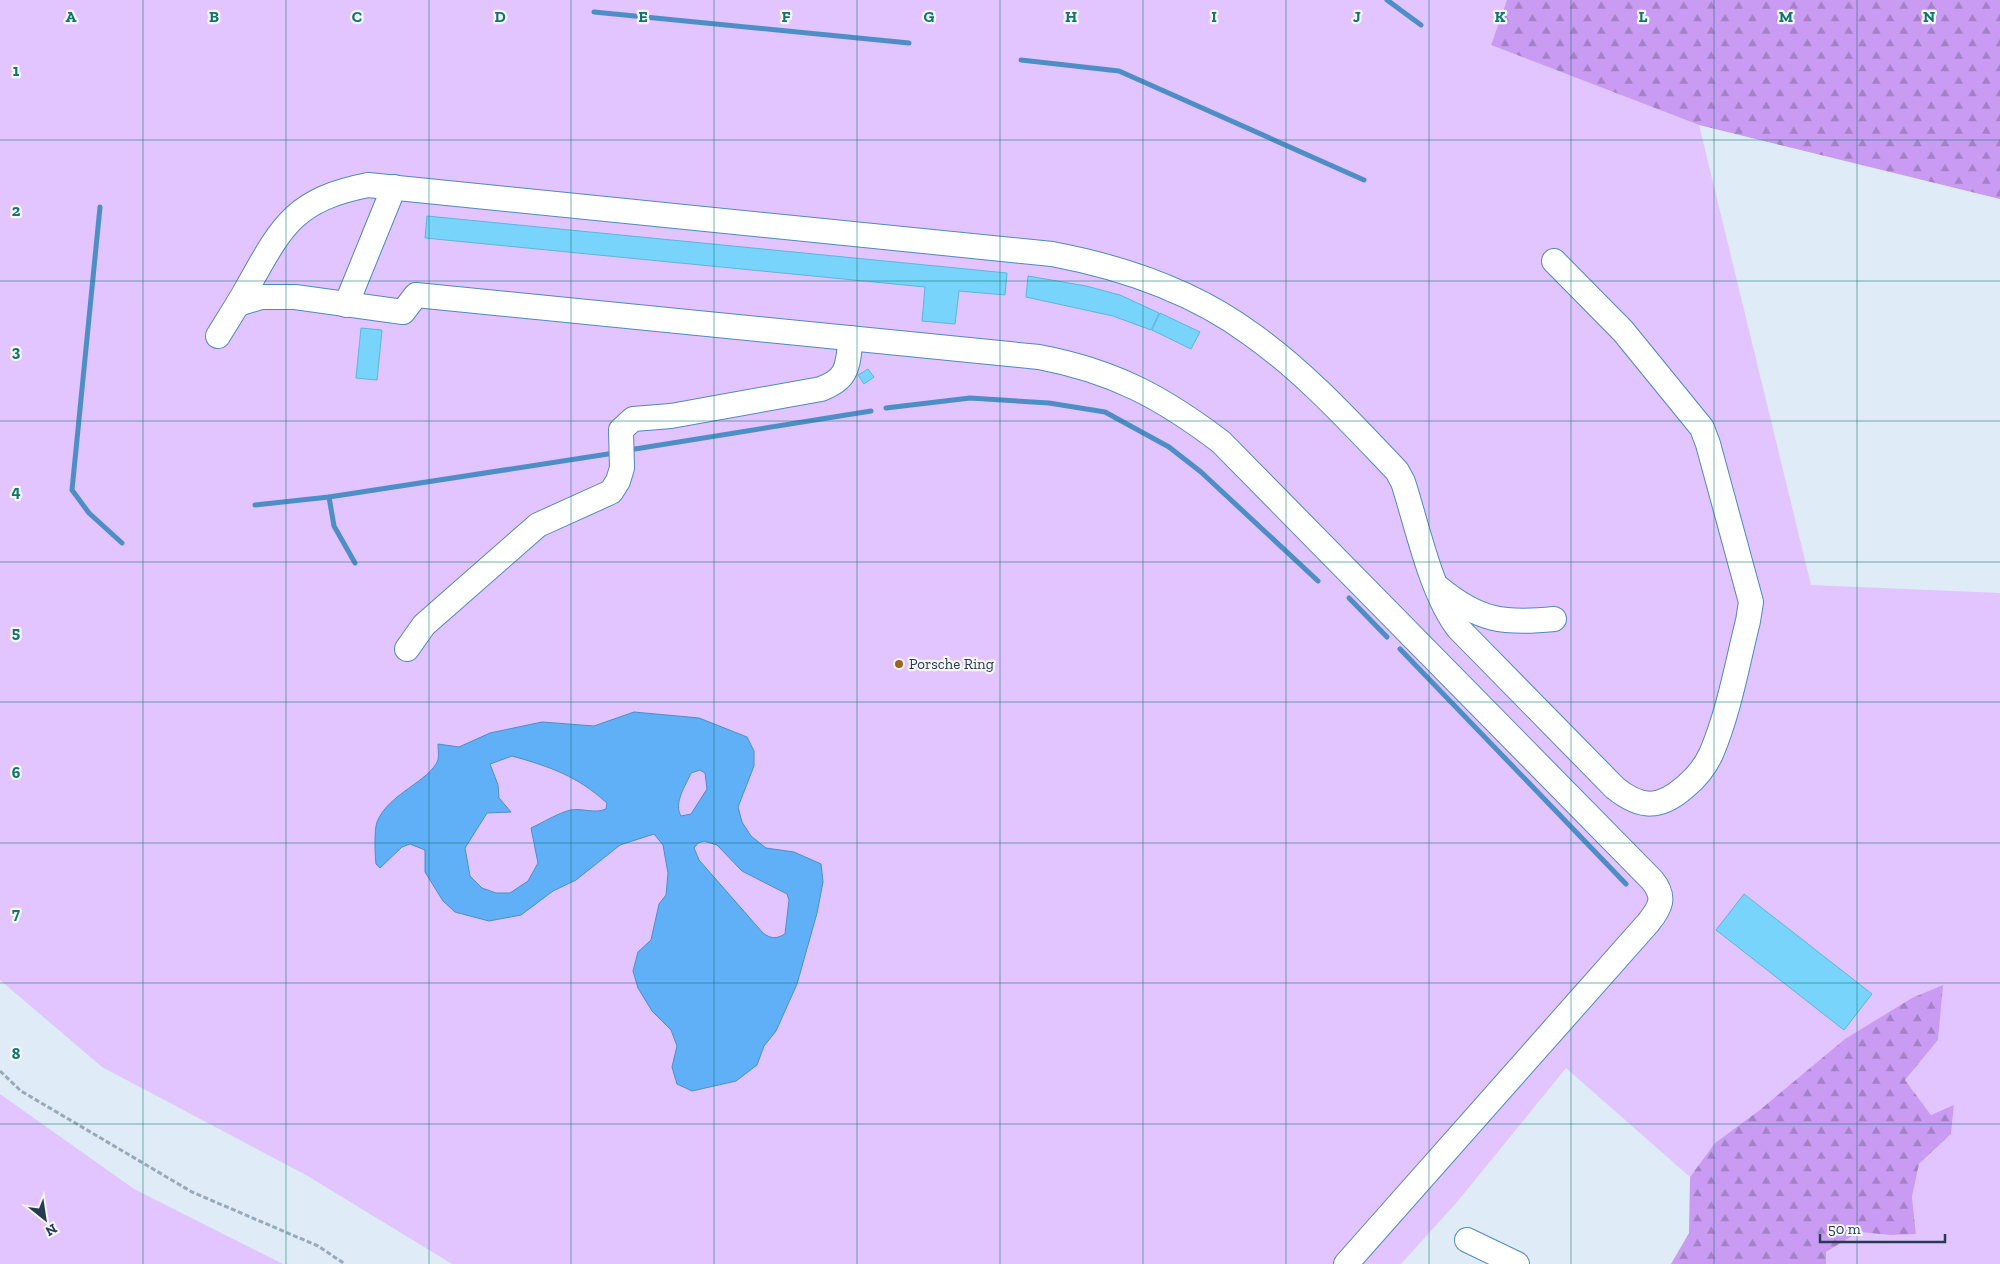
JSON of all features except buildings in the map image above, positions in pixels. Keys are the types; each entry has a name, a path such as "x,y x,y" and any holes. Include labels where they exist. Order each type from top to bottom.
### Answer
{"lane":[{"path":"218,336 275,239 305,208 324,197 347,189 368,185 1052,254 1089,261 1189,297 1250,333 1287,361 1332,403 1397,471 1403,482 1436,585 1448,614 1458,628 1628,798 1647,804 1663,802 1673,798 1698,776 1710,756 1719,732 1748,621 1751,602 1702,428 1623,331 1554,261"},
{"path":"346,305 394,187"},
{"path":"238,304 261,297 295,297 403,312 416,295 1039,357 1076,364 1153,395 1188,416 1221,442 1659,889 1662,899 1659,909 1346,1264"},
{"path":"407,649 424,625 538,525 611,492 618,481 622,468 621,430 633,419 671,416 821,389 835,384 844,376 851,338"},
{"path":"1436,585 1460,606 1492,619 1518,623 1554,619"},
{"path":"1467,1240 1517,1264"}],"path":[{"path":"0,1071 21,1091 192,1192 318,1246 345,1264"}],"shaded area":[{"name":"Porsche Ring","path":"0,0 1507,0 1491,45 1699,125 1811,585 2000,593 2000,1264 1826,1264 1826,1252 1859,1232 1890,1235 1916,1233 1912,1197 1919,1164 1951,1134 1954,1106 1931,1115 1905,1080 1938,1040 1942,985 1761,1109 1715,1143 1690,1177 1566,1068 1457,1202 1401,1264 452,1264 306,1175 102,1067 0,980"},
{"path":"0,1094 134,1189 283,1264 0,1264"}],"green space":[{"path":"1507,0 2000,0 2000,199 1699,125 1491,45"},
{"path":"1943,985 1938,1040 1905,1080 1931,1115 1954,1105 1951,1134 1919,1164 1912,1197 1916,1234 1890,1235 1859,1232 1826,1252 1826,1264 1671,1264 1689,1233 1690,1177 1715,1143 1761,1109 1845,1039 1912,998"}],"water":[{"path":"634,712 699,718 747,737 754,751 754,766 738,807 742,822 751,836 766,848 794,852 821,864 823,882 817,913 797,984 776,1031 764,1046 757,1065 736,1081 692,1091 677,1084 672,1067 677,1046 671,1030 652,1011 638,988 633,971 638,952 651,940 659,904 666,895 668,873 663,845 654,834 620,845 576,880 553,891 521,915 489,921 455,912 443,901 425,872 425,850 410,844 402,847 380,868 376,864 376,826 382,812 390,803 434,768 438,760 438,744 459,747 490,733 542,722 594,726","holes":["512,756 539,764 574,779 607,803 606,809 567,811 531,828 538,863 528,881 510,893 496,893 482,888 470,876 465,848 487,813 511,812 499,798 498,785 490,764","700,770 705,773 707,789 691,814 681,816 678,805 681,794 691,773","704,841 717,845 742,871 787,894 789,900 785,934 774,938 763,933 699,860 694,848 698,843"]}],"waterway":[{"path":"1387,0 1421,25"},
{"path":"594,12 909,43"},
{"path":"1021,60 1119,71 1364,180"},
{"path":"100,207 72,490 89,513 122,543"},
{"path":"886,408 970,398 1049,403 1105,412 1169,447 1201,472 1318,581"},
{"path":"635,449 871,411"},
{"path":"255,505 329,497 608,454"},
{"path":"329,497 334,526 355,563"},
{"path":"1349,598 1387,637"},
{"path":"1400,649 1626,884"}],"place":[{"name":"Porsche Ring","path":"899,664"}]}
